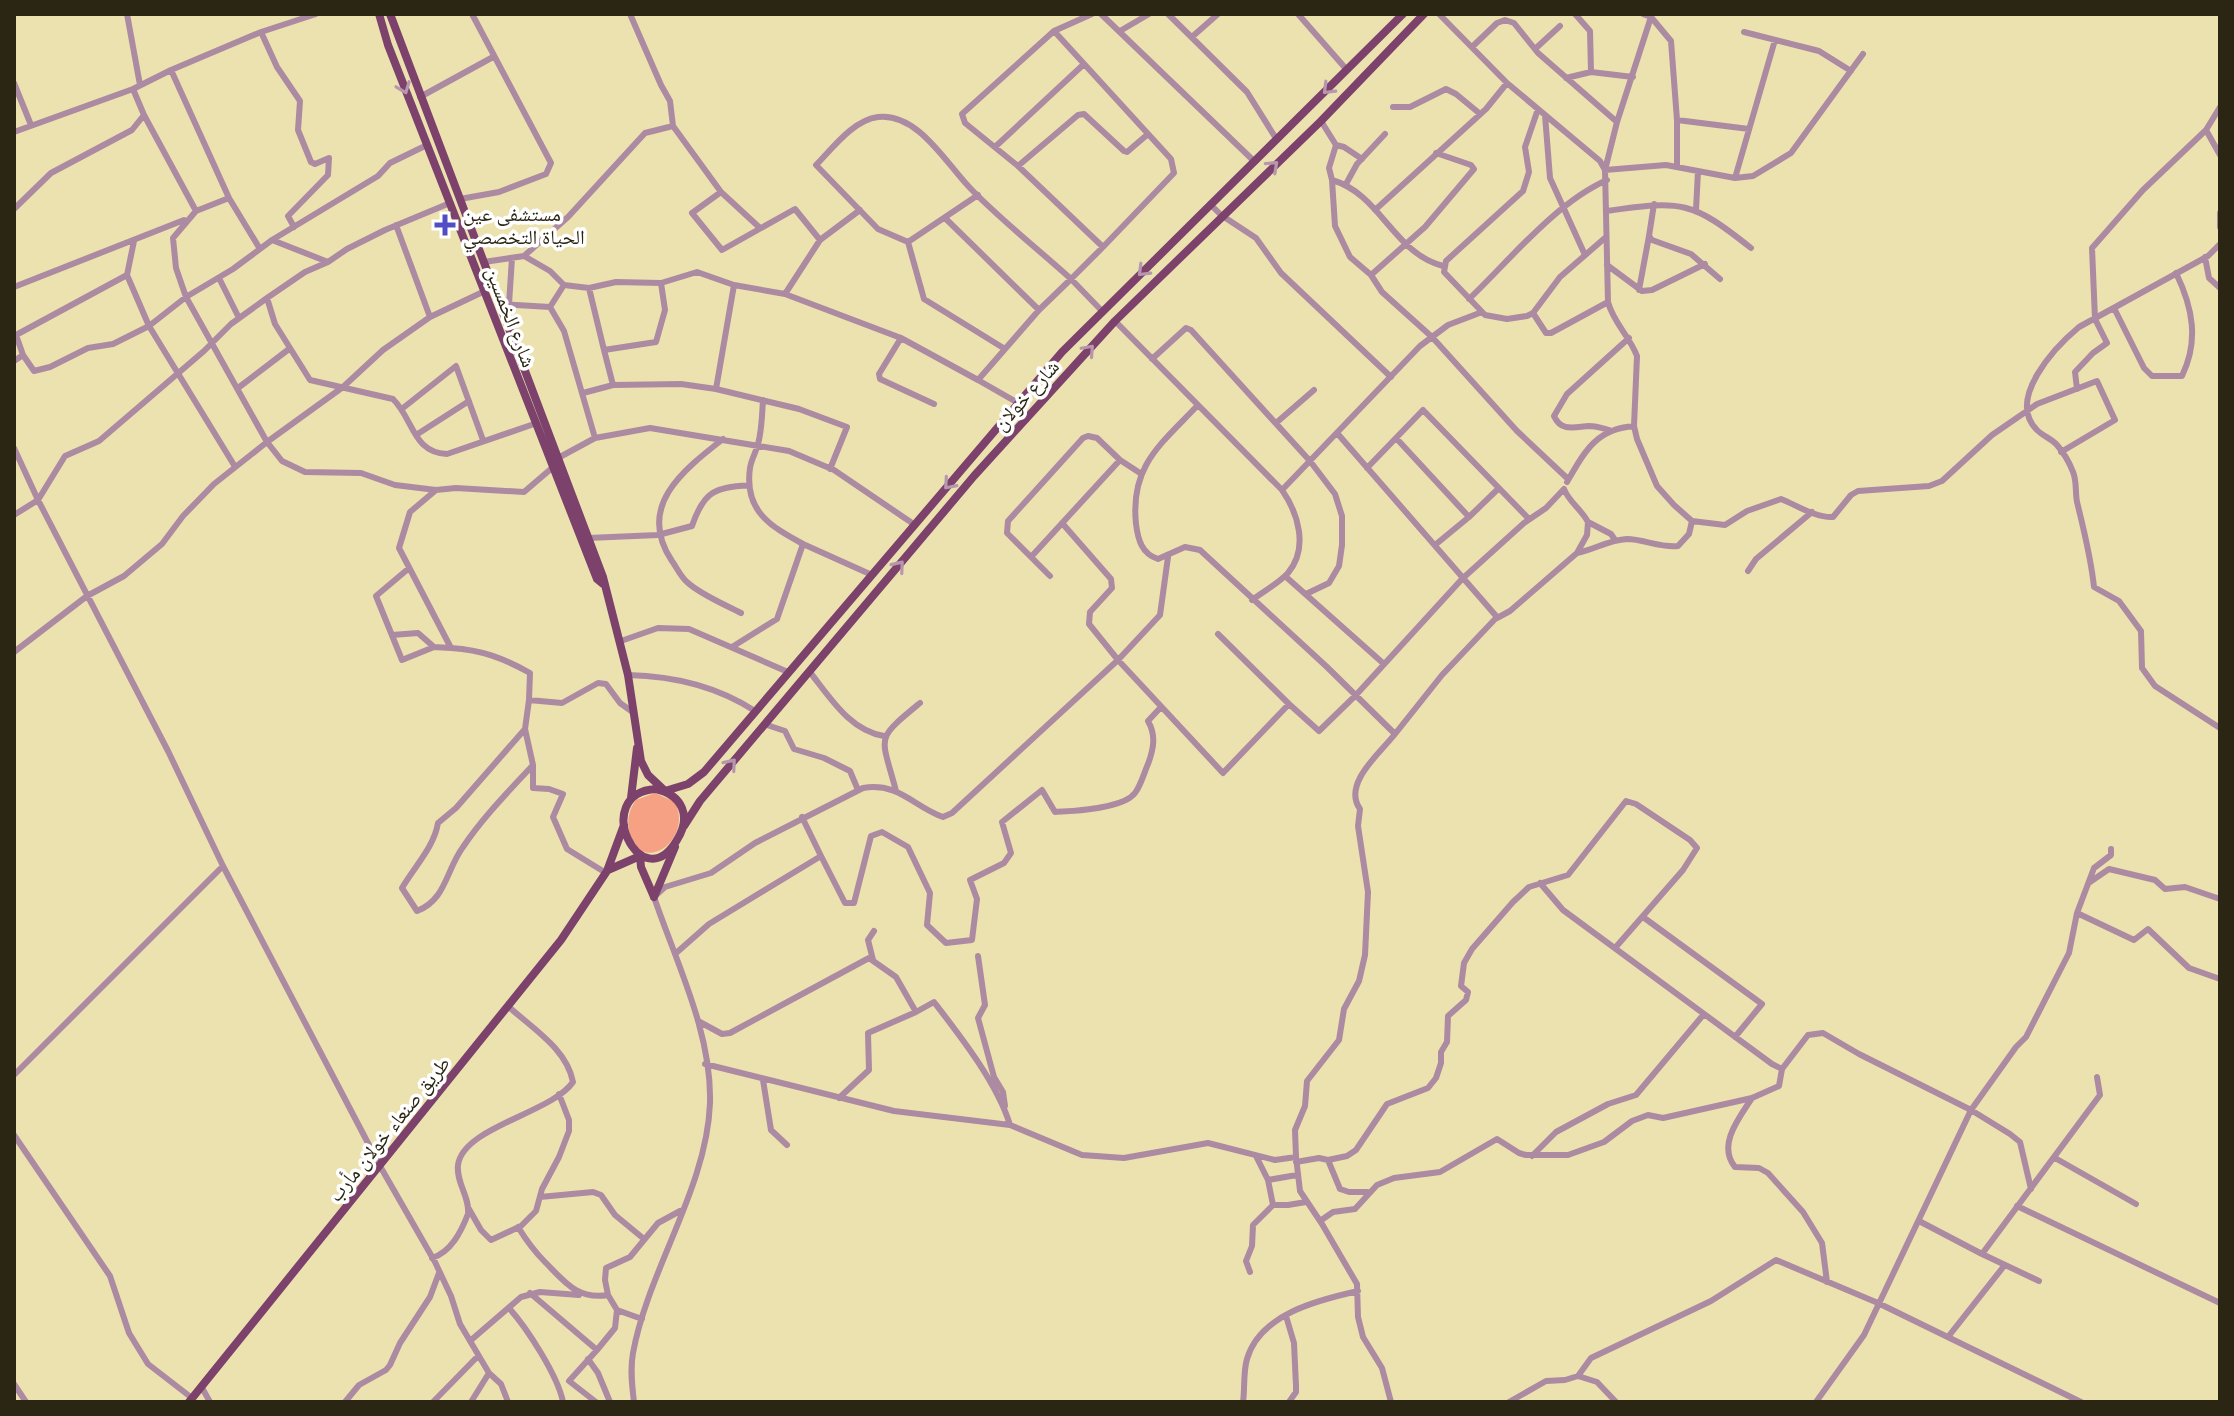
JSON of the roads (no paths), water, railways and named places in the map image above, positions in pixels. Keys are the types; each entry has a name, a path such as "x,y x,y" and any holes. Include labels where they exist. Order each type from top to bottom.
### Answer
{"main road":[{"name":"شارع الخمسين","path":"379,14 388,45 534,424 597,579 603,584"},
{"name":"شارع الخمسين","path":"390,14 493,288 504,304 603,577 628,675 637,745 644,769 665,791"},
{"name":"شارع خولان","path":"665,791 697,779 1062,352 1403,14"},
{"name":"شارع خولان","path":"684,826 700,801 974,476 1115,321 1321,121 1424,14"},
{"path":"436,167 446,162"},
{"path":"966,465 974,476"},
{"name":"شارع الخمسين","path":"631,798 637,745"},
{"path":"648,790 665,791 681,804 684,826 654,897 641,867 640,856 629,843 624,825 631,798 648,790"},
{"name":"طريق صنعاء خولان مأرب","path":"190,1400 561,940 606,872 624,825"},
{"path":"606,872 640,856 659,856 677,842"}],"street":[{"path":"127,14 136,87 144,115 196,211"},
{"path":"14,132 136,87 261,32 316,14"},
{"path":"460,199 499,192 550,170 551,163 472,14"},
{"path":"630,14 674,111 673,126 721,192 760,228"},
{"path":"1092,14 1054,31 962,114 965,123 1018,166 1103,247"},
{"path":"1101,14 1255,162"},
{"path":"1120,31 1149,14"},
{"path":"1168,14 1254,100 1277,140"},
{"path":"1193,36 1218,14"},
{"path":"1298,14 1347,70"},
{"path":"1439,14 1507,83 1600,161 1605,170 1608,302 1637,356 1634,426 1657,486 1692,521 1725,525 1747,511 1781,499 1833,517 1851,495 1866,488 1929,486 1942,481 1992,435 2048,398 2097,381 2115,420 2061,452"},
{"path":"1495,14 1497,23"},
{"path":"1575,14 1590,31 1591,72"},
{"path":"1643,14 1652,16 1671,41 1677,167"},
{"path":"1605,170 1617,122 1652,16"},
{"path":"1472,47 1497,23 1505,20 1514,23 1535,49 1617,122"},
{"path":"1535,49 1560,26"},
{"path":"978,380 1039,310 1174,173 1171,159 1054,31"},
{"path":"261,32 277,67 300,101 298,130 311,162 315,164 329,158 328,175 288,216 294,227"},
{"path":"1744,32 1819,51 1851,71"},
{"path":"1735,178 1775,40"},
{"path":"1605,170 1666,165 1735,178 1753,176 1791,153 1863,54"},
{"path":"420,97 493,57"},
{"path":"995,147 1084,64"},
{"path":"171,70 229,198 260,249"},
{"path":"1566,78 1591,72 1633,77"},
{"path":"14,83 31,125"},
{"path":"1375,210 1507,83"},
{"path":"1393,107 1410,107 1446,89 1479,113"},
{"path":"2077,389 2075,372 2107,343 2095,319 2092,248 2143,190 2206,130 2220,107"},
{"path":"1443,266 1523,191 1529,172 1525,147 1538,109"},
{"path":"1018,166 1078,115 1084,114 1127,152 1148,134"},
{"path":"14,209 51,173 132,130 144,115"},
{"path":"1545,115 1550,178 1585,255"},
{"path":"908,242 878,229 816,165 854,128 868,119 880,116 900,121 929,139 978,195 1102,311"},
{"path":"1677,120 1749,129"},
{"path":"1321,121 1336,145 1362,159"},
{"path":"484,262 524,256 568,217 645,133 673,126"},
{"path":"2206,130 2220,155"},
{"path":"1346,184 1362,159 1385,134"},
{"path":"127,275 16,335 23,355 34,371 50,367 88,348 113,344 149,326 186,297 272,240 378,176 390,163 427,145"},
{"path":"1336,145 1329,168 1335,226 1350,257 1371,275 1382,292 1432,337 1517,431 1568,479"},
{"path":"1371,275 1406,245 1474,169 1471,165 1436,153"},
{"path":"1696,210 1698,171"},
{"path":"1332,180 1346,184 1418,257 1443,266"},
{"path":"1469,299 1563,208 1593,186 1607,180"},
{"path":"721,192 692,213 722,250 795,209 820,240"},
{"path":"908,242 978,195"},
{"path":"229,198 196,211 173,238 176,268 186,297 267,442 282,461 305,472 361,473 395,485 436,490 456,488 524,492 552,468"},
{"path":"14,515 38,500 65,456 99,441 239,318 305,272 347,249 450,203"},
{"path":"1210,204 1256,238 1281,273 1391,377"},
{"path":"1607,211 1654,204 1686,206 1721,224 1751,248"},
{"path":"1639,290 1654,204"},
{"path":"785,294 820,240 860,210"},
{"path":"2220,213 2220,227"},
{"path":"945,218 1039,310"},
{"path":"14,287 188,219"},
{"path":"396,225 430,317"},
{"path":"1443,266 1444,272 1482,312 1507,319 1533,313 1560,277 1606,236"},
{"path":"1649,236 1652,240 1691,254 1720,279"},
{"path":"272,240 328,262"},
{"path":"134,241 127,275 149,326 234,465"},
{"path":"908,242 924,299 1005,349"},
{"path":"2220,244 2205,257 2065,339 2033,381 2027,413 2037,430 2057,445 2075,474 2076,499 2084,524 2094,587 2119,601 2141,631 2142,668 2155,686 2220,728"},
{"path":"524,256 550,271 564,285 589,288 616,282 661,283 697,272 734,285 785,294 901,338 1018,403"},
{"path":"2205,257 2209,278 2220,288"},
{"path":"512,258 504,304 550,307"},
{"path":"1607,265 1639,290 1652,290 1705,264"},
{"path":"2114,308 2144,368 2152,376 2182,376 2190,359 2194,327 2186,293 2176,273"},
{"path":"219,278 239,318"},
{"path":"604,350 656,342 665,310 661,283"},
{"path":"550,307 564,285"},
{"path":"716,389 734,285"},
{"path":"14,652 87,596 124,576 162,544 183,516 234,465 343,387 383,350 430,317 493,288"},
{"path":"589,288 613,385"},
{"path":"267,298 275,324 310,380 393,399 403,408 425,449 435,454 447,454 534,424"},
{"path":"1533,313 1542,329 1551,333 1608,302"},
{"path":"550,307 564,331 595,438"},
{"path":"1282,490 1432,337 1448,325 1482,312"},
{"path":"1115,321 1282,490 1293,505 1298,557 1285,576 1252,600"},
{"path":"1152,359 1180,331 1186,328 1191,330 1310,461 1335,494 1339,505 1342,545 1336,574 1329,583 1306,594"},
{"path":"901,338 879,374 880,379 934,404"},
{"path":"1609,430 1593,426 1562,427 1554,416 1567,394 1629,338"},
{"path":"238,388 289,349"},
{"path":"14,361 23,355"},
{"path":"403,408 456,366 483,440"},
{"path":"583,393 613,385 681,384 799,409 847,427 830,469"},
{"path":"1276,423 1314,390"},
{"path":"763,400 749,485 749,494 761,515 775,529 872,575"},
{"path":"416,435 469,401"},
{"path":"1197,406 1156,449 1140,473 1134,508 1138,540 1150,556 1158,559 1185,547 1200,550 1395,734"},
{"path":"1367,468 1423,410 1529,519"},
{"path":"1218,634 1319,731 1462,579 1529,519 1546,508 1564,489 1593,442 1609,430 1634,426"},
{"path":"558,458 595,438 650,428 758,445 789,451 830,469 915,525"},
{"path":"1337,433 1497,618"},
{"path":"1050,576 1007,533 1008,521 1083,438 1097,438 1120,460 1140,473"},
{"path":"1396,438 1469,517"},
{"path":"723,439 691,463 670,489 661,507 658,535 686,582 741,613"},
{"path":"14,448 223,866 380,1166 440,1272 460,1324 489,1373 501,1384 508,1402"},
{"path":"1031,557 1120,460"},
{"path":"588,538 658,535 692,526 707,495 722,487 749,485"},
{"path":"1435,545 1499,488"},
{"path":"1564,489 1567,498 1576,504 1588,522 1611,534 1615,540"},
{"path":"436,490 410,512 399,548 451,648"},
{"path":"1748,571 1756,559 1812,512"},
{"path":"1391,1402 1382,1368 1363,1337 1358,1317 1357,1284 1300,1191 1296,1159 1295,1130 1305,1106 1307,1081 1339,1040 1344,1009 1359,981 1365,955 1368,892 1355,788 1366,768 1442,675 1497,618 1510,611 1567,558 1615,540 1631,539 1678,546 1689,534 1692,521"},
{"path":"1577,553 1587,535 1588,522"},
{"path":"1062,523 1111,579 1112,588 1088,617 1089,624 1118,660 1223,773 1289,704"},
{"path":"2084,524 2094,523"},
{"path":"732,647 777,619 803,544"},
{"path":"634,1402 633,1355 642,1319 701,1155 710,1102 698,1021 654,897 665,887 711,873 755,843 858,790 874,786 896,791 937,815 943,817 952,813 1118,660 1160,615 1168,557"},
{"path":"408,569 376,596 402,660 434,647 475,649 499,656 530,673 525,729 533,765 533,788 563,794 553,817 567,849 606,872"},
{"path":"1285,576 1384,664"},
{"path":"621,641 658,628 689,629 788,672"},
{"path":"392,635 418,633 434,647"},
{"path":"809,671 856,727 884,736"},
{"path":"628,675 659,676 691,683 734,697 755,711"},
{"path":"529,700 562,703 598,683 606,684 620,703 634,713"},
{"path":"896,791 884,748 884,736 920,703"},
{"path":"802,817 845,903 854,903 871,836 882,832 908,847 925,881 930,893 927,925 946,943 972,940 977,899 970,880 1004,863 1011,853 1002,822 1042,790 1055,812 1087,810 1126,800 1134,794 1151,756 1155,733 1148,721 1161,707"},
{"path":"764,724 785,731 794,749 824,758 850,771 858,790"},
{"path":"525,729 456,808 438,823 435,840 402,888 417,911 430,906 445,886 461,849 533,765"},
{"path":"705,1064 894,1111 1010,1125 1082,1155 1124,1158 1208,1143 1275,1160 1328,1160 1347,1156 1356,1150 1387,1104 1428,1088 1436,1078 1441,1052 1447,1042 1448,1016 1466,1000 1468,992 1461,986 1464,963 1472,949 1529,887 1568,875 1626,801 1636,804 1697,848 1615,948"},
{"path":"1816,1402 1864,1335 1971,1110 2033,1024 2069,953 2077,913 2094,868 2111,855 2111,849"},
{"path":"675,954 709,924 821,856"},
{"path":"14,1075 223,866"},
{"path":"2090,882 2109,869 2155,880 2165,889 2185,887 2220,899"},
{"path":"1540,883 1563,910 1782,1069"},
{"path":"2077,913 2134,940 2148,929 2189,968 2220,979"},
{"path":"1643,917 1762,1004 1735,1037"},
{"path":"873,960 868,940 874,931"},
{"path":"978,956 985,1005 978,1018 994,1077 1003,1092 1010,1125"},
{"path":"698,1021 722,1034 730,1033 869,958 896,977 916,1012"},
{"path":"839,1098 869,1070 868,1033 934,1002 962,1038 1005,1109"},
{"path":"509,1007 551,1044 569,1068 573,1082 559,1094 500,1127 484,1132 461,1156 458,1177 469,1209 491,1240 518,1227 536,1211 569,1131 569,1120 559,1094"},
{"path":"1531,1156 1556,1132 1608,1104 1636,1095 1704,1014"},
{"path":"1328,1160 1340,1189 1368,1192 1394,1178 1440,1172 1497,1139 1519,1153 1531,1156 1568,1155 1593,1147 1632,1121 1648,1115 1663,1118 1752,1098 1779,1086 1782,1069 1808,1035 1823,1033 1971,1110 2020,1142 2031,1189"},
{"path":"1982,1254 2100,1095 2097,1077"},
{"path":"763,1080 771,1130 787,1145"},
{"path":"1752,1098 1736,1122 1728,1143 1728,1159 1735,1167 1759,1168 1768,1173 1803,1212 1822,1243 1827,1282"},
{"path":"14,1135 110,1276 129,1333 148,1364 190,1400"},
{"path":"1256,1156 1268,1180 1273,1205"},
{"path":"2055,1158 2136,1204"},
{"path":"1268,1180 1297,1175"},
{"path":"540,1197 593,1192 601,1195 615,1215 644,1239"},
{"path":"1320,1221 1333,1212 1355,1209 1367,1198 1368,1192"},
{"path":"1250,1272 1246,1261 1252,1246 1253,1225 1273,1205 1306,1202"},
{"path":"2017,1206 2220,1303"},
{"path":"432,1258 449,1249 469,1209"},
{"path":"558,1384 569,1381 615,1328 617,1310 608,1295 606,1268 630,1257 658,1223 682,1210"},
{"path":"1919,1221 2039,1281"},
{"path":"518,1227 535,1253 564,1283 582,1295"},
{"path":"1578,1376 1591,1358 1711,1301 1776,1260 1878,1303 2081,1402"},
{"path":"1948,1337 2004,1266"},
{"path":"345,1402 359,1385 386,1370 430,1297 440,1272"},
{"path":"1243,1402 1247,1360 1259,1336 1278,1319 1321,1300 1358,1291"},
{"path":"470,1341 530,1293 608,1295"},
{"path":"530,1293 597,1350"},
{"path":"509,1308 520,1320 558,1384 563,1402"},
{"path":"617,1310 642,1319"},
{"path":"1286,1316 1294,1343 1296,1386 1296,1392 1289,1402"},
{"path":"433,1402 478,1356"},
{"path":"588,1359 598,1373 610,1402"},
{"path":"471,1402 489,1373"},
{"path":"1509,1402 1546,1381 1578,1376 1597,1382 1616,1402"},
{"path":"569,1381 596,1402"},
{"path":"14,1384 26,1402"},
{"path":"201,1386 210,1402"}],"place":[{"name":"مستشفى عين الحياة التخصصي","path":"445,225"}]}
